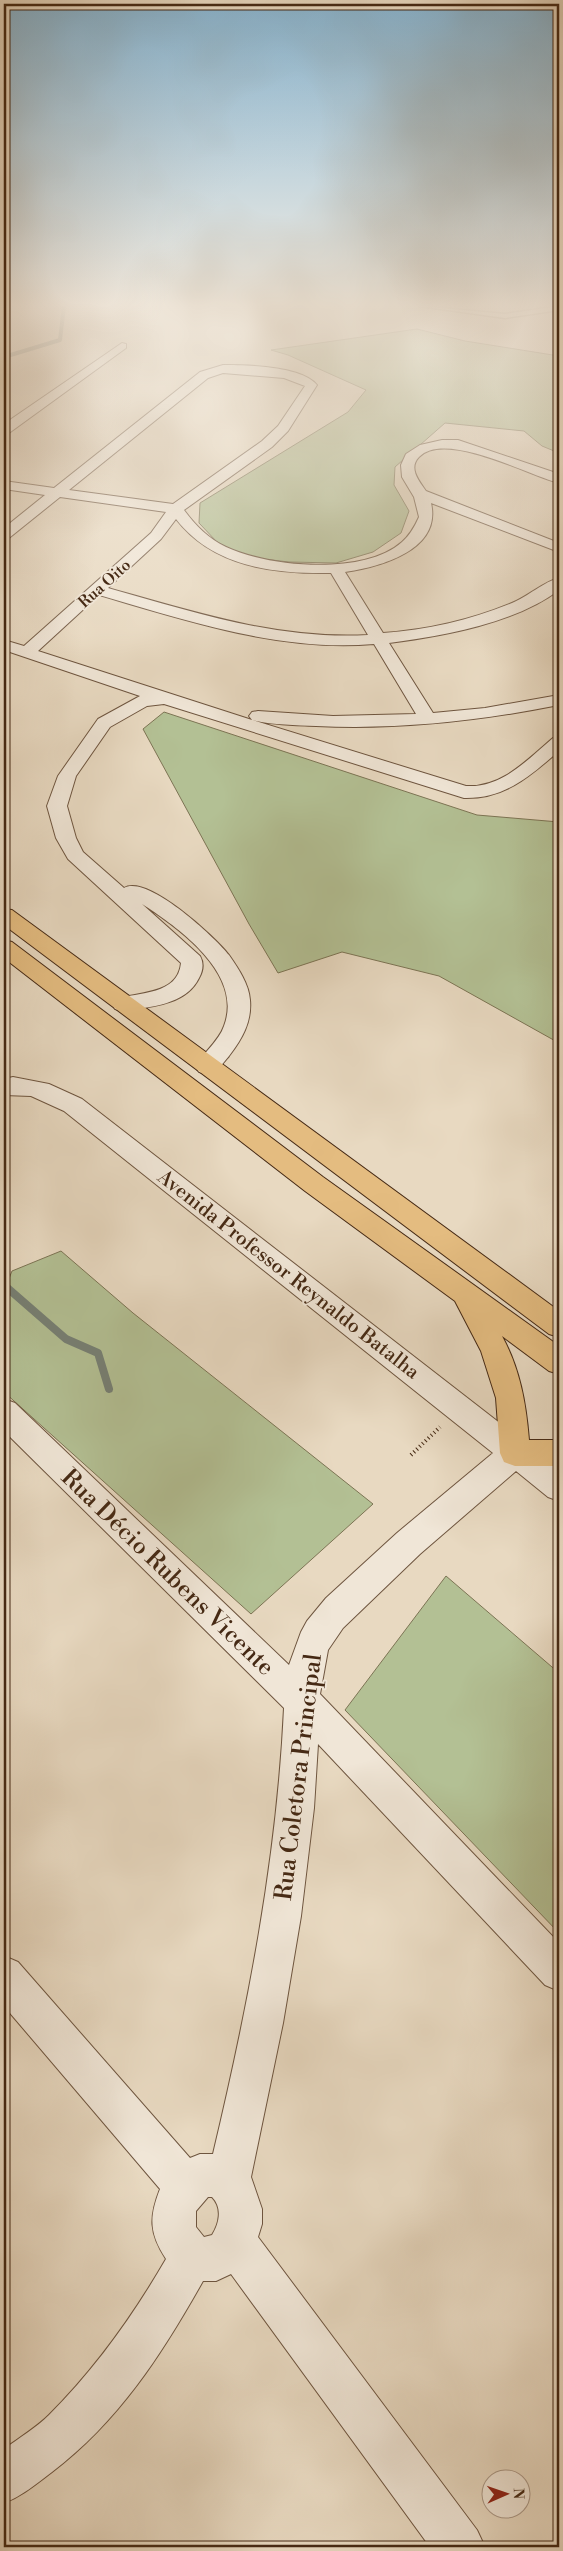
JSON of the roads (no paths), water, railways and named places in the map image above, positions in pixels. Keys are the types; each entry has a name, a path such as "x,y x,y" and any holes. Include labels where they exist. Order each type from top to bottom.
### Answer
{"highway":[{"path":"4,915 559,1326"},
{"path":"4,947 314,1184 559,1362"},
{"path":"464,1292 495,1350 511,1398 515,1453 559,1453"}],"street":[{"name":"Rua Oito","path":"54,492 141,425"},
{"name":"Rua Oito","path":"27,652 156,536 176,509 207,484 267,444 285,425"},
{"path":"4,485 176,509 197,534 220,550 241,558 306,568 336,569 358,566 398,552 414,539 426,517 420,494 410,480 408,467 413,456 419,450 436,444 458,444 559,479"},
{"path":"4,535 54,492"},
{"path":"420,494 559,548"},
{"path":"426,517 449,514 474,516"},
{"path":"156,536 197,534"},
{"path":"336,569 426,718"},
{"path":"98,590 232,627 268,634 320,640 379,638 457,626 497,615 527,603 559,583"},
{"path":"4,645 164,699 205,710 443,788 475,794 496,790 506,784 559,742"},
{"path":"82,671 99,698 104,723"},
{"path":"123,1004 160,997 178,990 188,981 193,971 192,961 75,855 66,838 57,806 67,776 104,723 143,701 164,699"},
{"path":"205,710 273,717 355,721 426,718 525,707 556,708"},
{"path":"337,753 340,734 355,721"},
{"path":"97,874 147,897 179,918 213,949 229,974 237,993 239,1016 234,1033 207,1066"},
{"name":"Avenida Professor Reynaldo Batalha","path":"6,1087 30,1087 57,1096 74,1105 559,1488"},
{"name":"Rua Décio Rubens Vicente","path":"4,1412 302,1701 559,1971"},
{"name":"Rua Coletora Principal","path":"228,2183 265,2011 294,1828 302,1701 307,1666 318,1633 349,1599 402,1549 515,1453"},
{"path":"4,1976 186,2186"},
{"path":"200,2176 217,2176 228,2183 237,2194 241,2210 240,2226 234,2241 225,2253 208,2260 192,2256 179,2243 173,2224 176,2202 186,2186 200,2176"},
{"path":"234,2241 460,2547"},
{"path":"4,2479 65,2433 120,2372 158,2316 192,2256"}],"waterway":[{"path":"4,1285 66,1339 98,1353 109,1389"}]}
